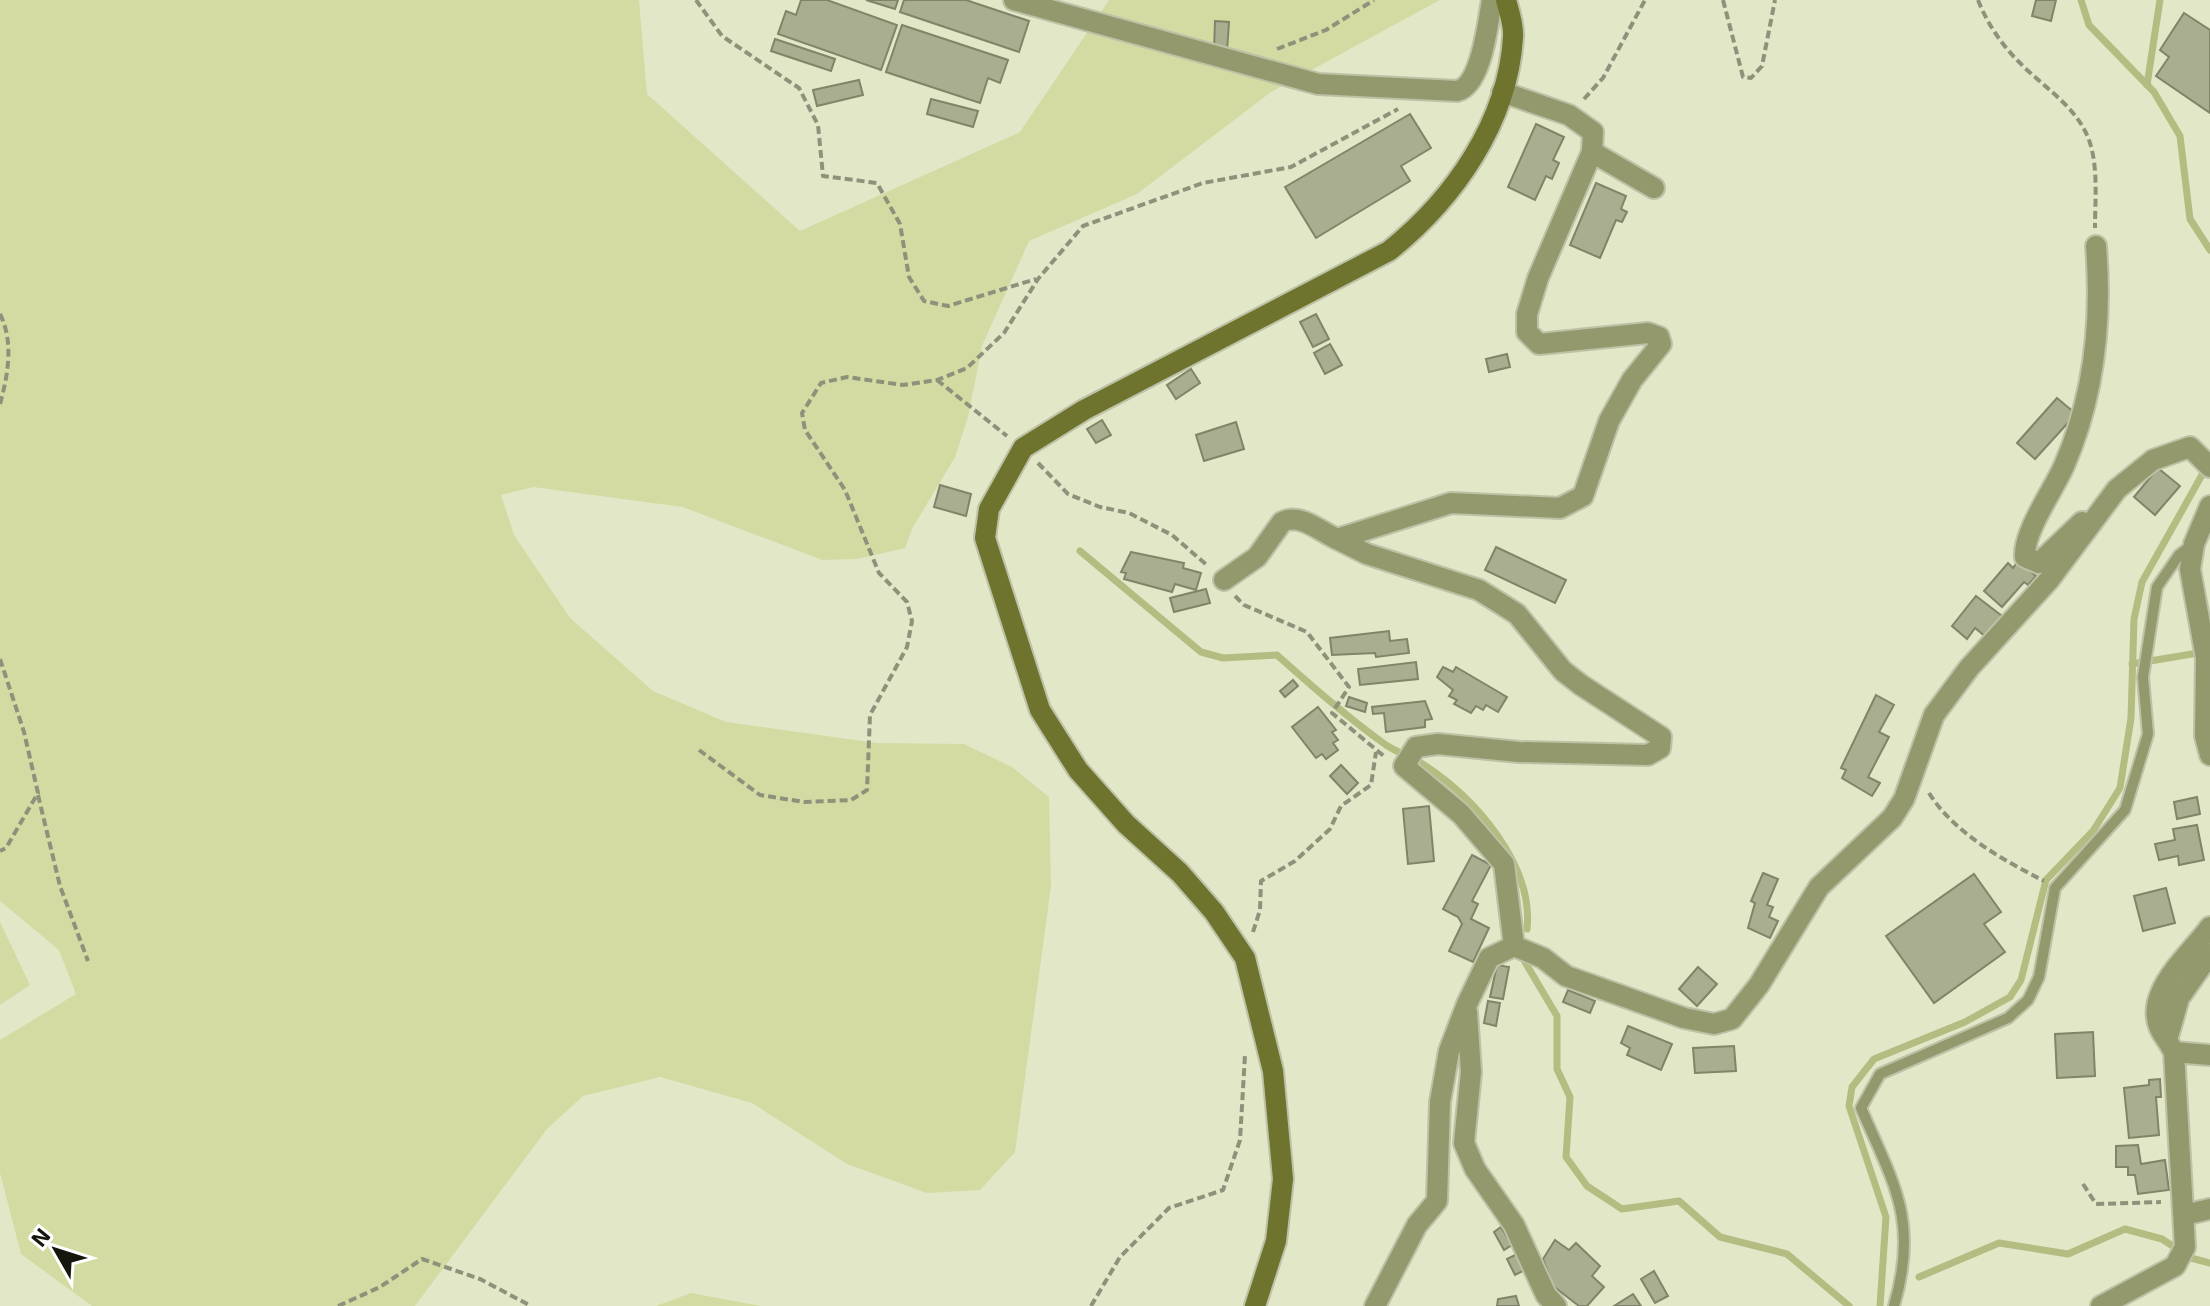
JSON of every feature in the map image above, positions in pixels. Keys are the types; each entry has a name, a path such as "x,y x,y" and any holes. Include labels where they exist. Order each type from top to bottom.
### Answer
{"street":[{"path":"1014,0 1318,84 1465,89 1484,47 1492,0"},
{"path":"1255,1306 1276,1241 1283,1179 1273,1071 1245,958 1214,912 1180,873 1126,824 1078,770 1040,710 985,538 989,509 1023,448 1084,410 1389,251 1443,201 1469,165 1502,92 1513,35 1506,0"},
{"path":"1337,539 1451,503 1560,508 1583,496 1609,421 1632,380 1661,344 1659,337 1648,333 1539,344 1527,332 1527,314 1538,278 1592,152 1593,132 1569,115 1502,92"},
{"path":"1592,152 1654,188"},
{"path":"2096,246 2100,293 2097,338 2083,405 2065,464 2041,511 2025,557 2039,563 2117,489 2153,460 2190,447 2210,467"},
{"path":"1375,1306 1417,1225 1437,1201 1440,1102 1449,1051 1489,958 1514,946 1543,958 1566,976 1684,1018 1714,1024 1732,1019 1767,973 1819,887 1892,818 1904,799 1934,715 1969,668 2081,541 2117,489"},
{"path":"2210,506 2194,544 2190,569 2206,658 2205,736 2210,755"},
{"path":"1224,580 1247,567 1268,544 1275,530 1290,519 1298,519 1367,554 1479,590 1517,614 1563,671 1603,701 1654,730 1663,742 1648,755 1519,752 1438,744 1416,747 1404,766 1461,814 1504,864 1514,946"},
{"path":"2210,927 2167,977 2157,1019 2159,1029 2170,1046 2210,1055"},
{"path":"2101,1306 2175,1266 2185,1247 2170,1046 2179,998 2210,954"},
{"path":"1467,1004 1471,1072 1464,1143 1475,1169 1514,1225 1546,1295 1556,1306"},
{"path":"2184,1216 2210,1209"}],"lane":[{"path":"1894,1306 1904,1248 1903,1207 1861,1108 1880,1074 2008,1018 2028,1000 2039,977 2055,888 2125,810 2148,734 2142,699 2143,677 2145,648 2157,587 2179,555 2194,544"}],"path":[{"path":"696,0 722,36 799,88 818,125 823,176 877,183 900,224 909,277 924,301 948,306 1038,279"},
{"path":"1258,68 1268,54 1326,30 1374,0"},
{"path":"1569,115 1603,78 1645,0"},
{"path":"1723,0 1743,77 1751,78 1762,66 1775,0"},
{"path":"1978,0 1987,23 2010,52 2062,100 2087,135 2094,165 2096,246"},
{"path":"699,750 760,795 804,802 851,800 867,790 870,715 907,647 912,621 907,602 879,573 845,490 805,430 802,413 821,383 847,377 903,385 937,380 967,368 1004,333 1038,279 1083,226 1203,183 1291,167 1400,108"},
{"path":"0,314 9,332 6,383 0,404"},
{"path":"937,380 1023,448 1068,494 1100,507 1129,513 1172,535 1224,580 1244,605 1307,632 1349,687 1332,713 1376,752 1404,766"},
{"path":"0,659 24,732 60,886 88,961"},
{"path":"1245,958 1260,910 1261,881 1295,861 1330,829 1341,806 1371,785 1376,752"},
{"path":"1927,791 1941,813 1980,843 2031,875"},
{"path":"0,851 6,848 38,793"},
{"path":"1091,1306 1120,1257 1169,1208 1223,1190 1240,1140 1247,1074 1245,1052"},
{"path":"2083,1184 2096,1204 2184,1216"},
{"path":"338,1306 380,1287 422,1259 480,1279 531,1306"}],"green space":[{"path":"0,0 639,0 647,94 800,231 1020,132 1109,0 1440,0 1271,92 1137,194 1029,241 982,346 968,417 955,457 913,527 905,548 857,559 822,560 683,507 533,487 501,495 514,535 570,618 653,691 726,722 877,743 964,744 1012,767 1049,797 1051,886 1015,1152 980,1190 927,1193 847,1164 752,1103 660,1077 583,1096 547,1129 415,1306 92,1306 21,1254 0,1173 0,1040 76,994 59,950 0,901"},
{"path":"0,922 30,985 0,1005"},
{"path":"691,1293 761,1306 656,1306"}],"building":[{"path":"801,0 827,0 897,25 881,70 778,34 786,11 796,15"},
{"path":"866,0 898,0 895,9"},
{"path":"904,0 966,0 1029,21 1019,52 900,12"},
{"path":"2036,0 2056,0 2051,21 2032,16"},
{"path":"2184,13 2210,30 2210,113 2156,76 2169,57 2160,50"},
{"path":"1215,21 1229,22 1227,51 1214,50"},
{"path":"902,25 1008,60 1000,83 988,78 980,103 886,72"},
{"path":"775,39 835,59 831,71 771,51"},
{"path":"859,80 863,95 817,106 813,90"},
{"path":"931,99 978,111 973,127 927,114"},
{"path":"1410,114 1431,148 1401,166 1410,181 1316,238 1285,187"},
{"path":"1536,124 1564,137 1553,160 1559,163 1552,179 1546,176 1535,200 1508,187"},
{"path":"1596,183 1626,196 1621,209 1627,212 1622,222 1616,220 1600,258 1570,245"},
{"path":"1316,314 1329,339 1313,347 1300,322"},
{"path":"1330,344 1342,365 1325,374 1314,353"},
{"path":"1507,354 1510,367 1489,372 1486,359"},
{"path":"1191,369 1200,383 1176,399 1167,385"},
{"path":"2057,398 2076,414 2035,459 2017,443"},
{"path":"1102,420 1111,435 1096,443 1087,429"},
{"path":"1236,422 1244,449 1204,461 1196,435"},
{"path":"2158,468 2180,486 2155,515 2134,497"},
{"path":"940,485 971,494 966,516 934,507"},
{"path":"1496,547 1566,580 1555,603 1485,570"},
{"path":"1131,552 1184,563 1183,568 1201,573 1196,590 1175,584 1172,592 1124,579 1126,573 1121,572"},
{"path":"2018,561 2036,576 2028,585 2024,582 2002,607 1984,591 2008,563 2013,568"},
{"path":"1206,589 1210,603 1174,612 1170,598"},
{"path":"1976,596 2002,616 1986,637 1975,628 1967,639 1952,626"},
{"path":"1389,631 1390,641 1407,639 1409,653 1376,657 1375,653 1332,655 1330,638"},
{"path":"1416,662 1418,679 1360,685 1358,669"},
{"path":"1443,667 1453,672 1456,667 1507,697 1498,712 1486,705 1483,710 1476,706 1471,713 1454,704 1457,700 1449,696 1453,690 1437,677"},
{"path":"1293,680 1298,686 1285,697 1280,691"},
{"path":"1876,695 1894,705 1879,732 1889,737 1868,777 1880,783 1872,796 1842,778 1846,770 1841,768"},
{"path":"1349,697 1367,703 1365,712 1346,706"},
{"path":"1425,701 1432,719 1425,720 1425,727 1386,732 1384,713 1373,714 1372,707"},
{"path":"1318,707 1336,730 1332,732 1338,740 1333,743 1338,750 1326,759 1322,754 1316,758 1292,727"},
{"path":"1341,765 1358,783 1347,794 1330,776"},
{"path":"2197,797 2200,814 2177,819 2174,802"},
{"path":"1429,806 1434,861 1408,864 1403,809"},
{"path":"2197,825 2204,860 2179,865 2178,856 2159,860 2155,844 2175,840 2173,829"},
{"path":"1472,855 1491,865 1472,901 1478,904 1471,919 1489,928 1473,962 1449,951 1462,924 1458,917 1443,909"},
{"path":"1763,873 1778,879 1767,905 1773,907 1769,917 1778,921 1770,938 1748,928 1755,903 1751,901"},
{"path":"1974,874 2001,912 1984,924 2005,952 1934,1003 1886,936"},
{"path":"2166,888 2175,923 2143,931 2134,896"},
{"path":"1497,965 1509,967 1503,999 1490,997"},
{"path":"1698,967 1717,984 1697,1006 1679,989"},
{"path":"1568,990 1595,1001 1590,1013 1563,1002"},
{"path":"1488,1001 1500,1003 1496,1026 1484,1023"},
{"path":"1628,1026 1672,1044 1661,1070 1627,1055 1630,1048 1621,1043"},
{"path":"2093,1032 2095,1076 2057,1078 2055,1034"},
{"path":"1734,1046 1736,1071 1695,1073 1693,1048"},
{"path":"2160,1079 2161,1097 2156,1097 2159,1135 2129,1138 2124,1088 2149,1085 2149,1080"},
{"path":"2138,1145 2141,1164 2165,1160 2169,1190 2138,1194 2135,1175 2128,1175 2128,1167 2116,1167 2116,1146"},
{"path":"1501,1227 1512,1245 1504,1250 1494,1232"},
{"path":"1555,1240 1569,1250 1576,1243 1600,1266 1592,1276 1604,1287 1587,1306 1579,1306 1553,1286 1543,1259"},
{"path":"1517,1254 1525,1270 1515,1275 1507,1259"},
{"path":"1654,1271 1668,1296 1655,1303 1641,1279"},
{"path":"1633,1294 1641,1306 1614,1306"},
{"path":"1516,1296 1519,1306 1497,1306 1498,1299"}],"waterway":[{"path":"2081,0 2089,25 2154,92 2180,136 2190,219 2210,250"},
{"path":"2147,85 2160,0"},
{"path":"1880,1306 1886,1217 1849,1106 1852,1087 1874,1059 1965,1022 2010,997 2021,980 2046,880 2093,831 2120,788 2131,718 2134,619 2142,582 2207,466"},
{"path":"1080,551 1201,652 1223,658 1277,655 1372,735 1443,779 1481,815 1511,858 1527,905 1527,929"},
{"path":"2132,664 2204,652"},
{"path":"1525,962 1557,1016 1557,1069 1570,1097 1566,1157 1587,1186 1622,1209 1679,1201 1720,1237 1787,1254 1849,1306"},
{"path":"1919,1277 1999,1243 2068,1254 2125,1229 2162,1239 2191,1258 2210,1263"}]}
